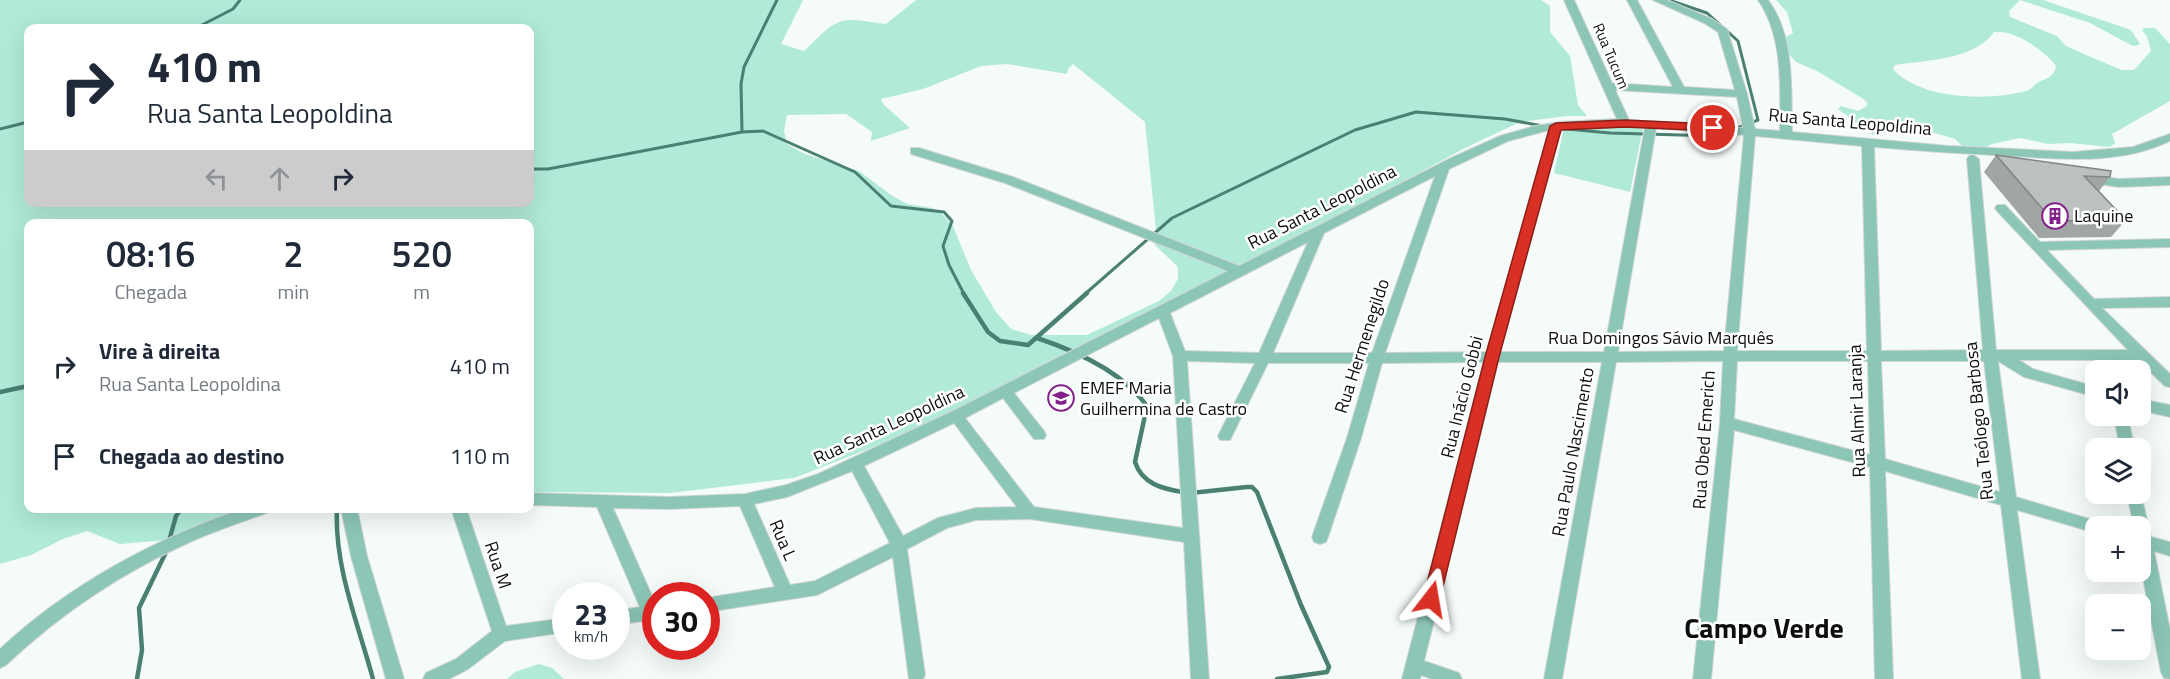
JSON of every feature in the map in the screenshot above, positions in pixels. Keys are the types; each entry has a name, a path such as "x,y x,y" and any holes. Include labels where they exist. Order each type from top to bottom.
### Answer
{"street":[{"name":"Rua Tucum","path":"1569,0 1625,124"},
{"path":"1632,0 1680,90"},
{"name":"Rua Obed Emerich","path":"1658,0 1708,21 1723,31 1743,94 1750,132 1702,679"},
{"path":"1763,0 1772,12 1783,55 1786,135"},
{"path":"1607,86 1743,94"},
{"name":"Rua Santa Leopoldina","path":"534,499 692,503 745,500 824,478 956,416 1444,167 1522,133 1556,126 1650,125 1868,141 1942,150 2067,155 2098,154 2144,148 2170,137"},
{"name":"Rua Paulo Nascimento","path":"1554,679 1650,125"},
{"name":"Rua Inácio Gobbi","path":"1413,672 1492,357 1556,126"},
{"name":"Rua Almir Laranja","path":"1868,141 1884,679"},
{"path":"1942,150 2006,165"},
{"path":"915,152 1009,180 1240,271"},
{"name":"Rua Teólogo Barbosa","path":"1973,159 2008,500 2031,679"},
{"name":"Rua Hermenegildo","path":"1320,537 1377,357 1444,167"},
{"path":"2073,177 2119,183 2170,181"},
{"path":"2001,208 2090,304 2141,355 2167,375"},
{"path":"1225,436 1264,358 1318,232"},
{"path":"2037,246 2170,243"},
{"path":"2090,304 2170,302"},
{"path":"1162,310 1180,356 1200,679"},
{"path":"1994,355 2029,373 2085,389"},
{"name":"Rua Domingos Sávio Marquês","path":"1180,356 1264,358 2141,355"},
{"path":"1005,391 1039,435"},
{"path":"2151,407 2170,411"},
{"path":"956,416 1030,513"},
{"path":"1726,423 1879,463 2085,524"},
{"path":"855,463 899,544 916,675"},
{"name":"Rua L","path":"745,500 786,594"},
{"path":"602,501 642,588"},
{"path":"0,660 76,600 148,555 184,537 250,513"},
{"path":"350,513 357,555 385,636 395,679"},
{"name":"Rua M","path":"460,513 501,634"},
{"path":"720,603 817,588 899,544 961,517 1030,513 1191,536"},
{"path":"2151,544 2170,549"},
{"path":"2151,582 2170,672"},
{"path":"432,679 468,660 501,634 552,627"},
{"path":"1413,672 1453,679"}],"green space":[{"path":"0,0 803,0 781,44 804,51 831,26 852,20 886,24 916,0 1541,0 1550,6 1550,32 1570,56 1578,105 1587,116 1520,122 1463,149 1300,238 950,417 794,478 670,493 534,492 534,219 24,219 24,513 245,513 168,540 120,544 87,531 63,539 31,555 0,564","holes":["1007,64 1067,74 1073,64 1145,122 1157,240 1154,244 1178,267 1178,279 1171,291 1159,301 1087,335 1031,335 1011,329 996,312 971,270 952,224 941,213 932,208 907,204 859,171 805,154 787,144 784,131 787,115 846,114 872,132 871,141 910,128 884,105 881,99 923,89 981,66"]},
{"path":"1776,0 2020,0 2009,11 2010,17 2057,36 2066,46 2122,70 2134,70 2151,51 2147,36 2142,30 2155,28 2170,44 2170,101 2112,134 2115,143 2110,147 2070,143 2048,144 2020,138 1992,144 1978,151 1965,149 1955,139 1911,126 1873,135 1838,109 1841,106 1858,111 1867,106 1867,102 1817,71 1796,62 1786,51 1784,38 1793,33 1787,12","holes":["1994,32 2002,32 2028,42 2044,54 2056,66 2053,73 2028,90 1975,97 1937,92 1920,87 1893,69 1895,65 1935,60 1962,53 1975,48"]},
{"path":"2020,0 2043,0 2131,30 2140,44 2131,45 2090,23"},
{"path":"1643,127 1630,192 1554,173 1564,128"},
{"path":"539,664 552,668 564,679 507,679 515,672"}],"building":[{"path":"1996,155 2111,171 2110,177 2084,176 2126,220 2053,221"}],"waterway":[{"path":"204,24 233,9 240,0"},
{"path":"742,132 741,84 744,67 777,0"},
{"path":"1669,0 1707,13 1738,41 1758,120 1735,129"},
{"path":"1085,294 1172,218 1355,130 1416,112 1505,119 1543,126"},
{"path":"0,129 24,123"},
{"path":"1556,128 1610,133 1716,136 1728,132"},
{"path":"742,132 763,131 855,172 891,206 944,212 952,221 943,246 949,265 964,294"},
{"path":"534,169 548,169 742,132"},
{"path":"963,293 988,332 1000,341 1028,345 1087,293"},
{"path":"1037,338 1098,364 1137,394 1147,406 1135,462 1138,469 1154,484 1183,492"},
{"path":"0,392 24,387"},
{"path":"1191,493 1247,487 1252,487 1257,492 1301,605 1329,667 1327,672 1277,679"},
{"path":"169,541 178,513"},
{"path":"337,513 339,552 343,573 373,679"},
{"path":"137,679 142,650 139,608 168,548"}],"place":[{"name":"Laquine","path":"2055,216"},
{"name":"EMEF Maria Guilhermina de Castro","path":"1061,398"}],"district":[{"name":"Campo Verde","path":"1764,628"}],"route":[{"path":"1431,599 1492,357 1556,126 1625,124 1713,128"}]}
